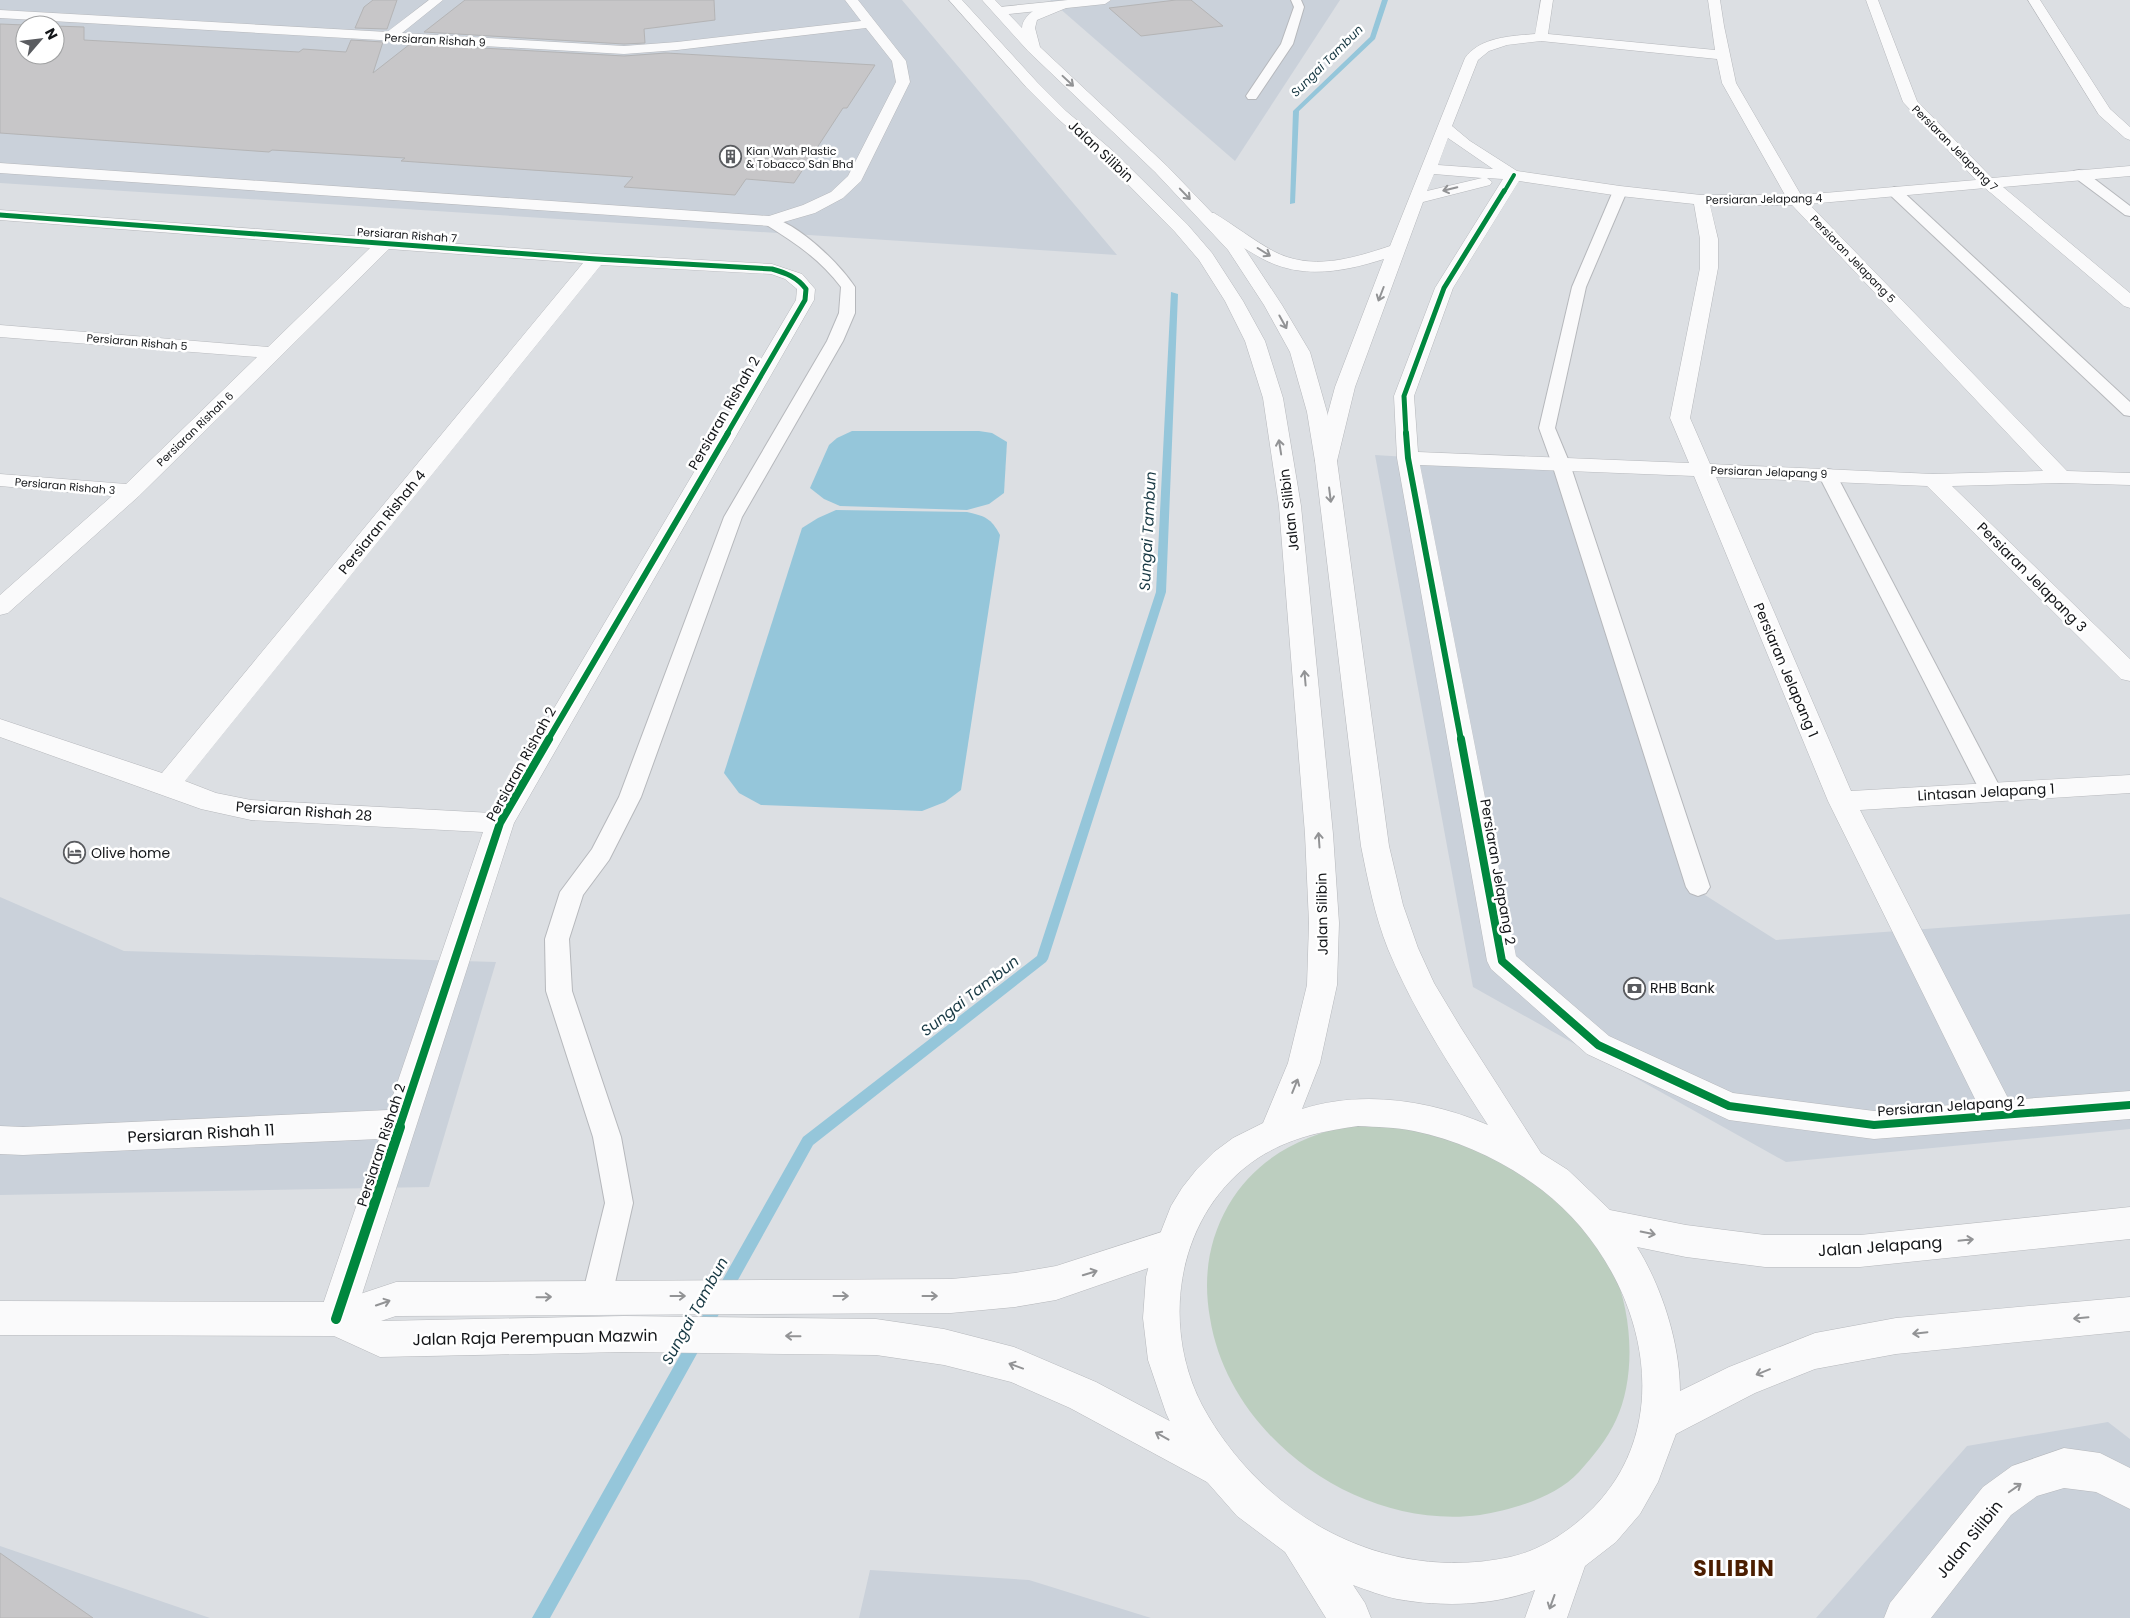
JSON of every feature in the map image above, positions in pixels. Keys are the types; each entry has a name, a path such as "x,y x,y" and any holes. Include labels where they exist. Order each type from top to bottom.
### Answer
{"street":[{"path":"389,37 437,0"},
{"path":"0,168 770,221 809,209 837,195 855,178 903,82 900,61 851,0"},
{"name":"Jalan Silibin","path":"955,0 1032,85 1141,187 1206,257 1234,301 1255,341 1273,398 1290,506 1319,834 1324,923 1322,985 1304,1063 1276,1131"},
{"path":"966,0 974,7 1000,11"},
{"name":"Jalan Silibin","path":"988,0 1033,48 1162,169 1235,247 1254,274 1300,352 1317,412 1326,461 1375,846 1385,894 1409,961 1437,1015 1529,1161"},
{"path":"1018,0 1061,5"},
{"path":"1032,85 1022,56 987,20 988,15 1000,11 1105,0"},
{"path":"1541,37 1546,0"},
{"name":"Persiaran Jelapang 5","path":"1714,0 1729,83 1796,200 2061,477"},
{"name":"Persiaran Jelapang 7","path":"1872,0 1910,102 1987,182 2130,302"},
{"path":"2034,0 2104,112 2130,135"},
{"path":"1033,48 1026,26 1028,20 1038,13 1061,5"},
{"name":"Persiaran Rishah 9","path":"0,14 624,50 677,46 870,24"},
{"name":"Jalan Silibin","path":"1326,461 1345,387 1472,58 1484,48 1505,41 1541,37 1723,55"},
{"path":"1445,128 1514,175"},
{"name":"Persiaran Jelapang 4","path":"1428,170 1514,175 1620,191 1700,200 1796,200 2078,174 2130,171"},
{"path":"1416,199 1514,175"},
{"name":"Persiaran Jelapang 2","path":"1514,175 1444,288 1404,396 1408,458 1502,961 1598,1045 1729,1106 1874,1125 2130,1105"},
{"name":"Persiaran Jelapang 1","path":"1700,200 1709,239 1709,268 1680,418 1842,801 2000,1116"},
{"name":"Persiaran Rishah 7","path":"0,215 596,259 772,269 790,274 801,280 806,289"},
{"path":"1208,217 1228,227 1266,255 1292,265 1317,268 1342,266 1398,249"},
{"name":"Persiaran Rishah 6","path":"0,608 131,492 384,244"},
{"name":"Persiaran Rishah 4","path":"167,785 596,259"},
{"name":"Persiaran Rishah 2","path":"336,1319 500,823 804,300 806,289"},
{"name":"Persiaran Rishah 5","path":"0,331 274,353"},
{"name":"Persiaran Jelapang 9","path":"1408,458 1827,474 1933,480 2061,477 2130,479"},
{"name":"Persiaran Rishah 3","path":"0,480 131,492"},
{"name":"Persiaran Jelapang 3","path":"1933,480 2130,674"},
{"name":"Persiaran Rishah 28","path":"0,728 211,802 251,810 500,823"},
{"name":"Lintasan Jelapang 1","path":"1842,801 2130,784"},
{"path":"1358,1112 1392,1113 1427,1118 1463,1128 1496,1142 1529,1161 1574,1196 1600,1224 1630,1268 1646,1302 1654,1327 1661,1370 1659,1422 1648,1461 1629,1496 1603,1528 1569,1553 1530,1572 1508,1578 1462,1584 1414,1581 1367,1570 1344,1562 1299,1540 1248,1500 1220,1469 1207,1452 1187,1417 1171,1378 1162,1338 1161,1299 1171,1245 1184,1215 1201,1188 1248,1146 1276,1131 1324,1116 1358,1112"},
{"name":"Persiaran Rishah 11","path":"0,1140 33,1141 402,1124"},
{"name":"Jalan Jelapang","path":"1600,1224 1686,1241 1765,1251 1860,1251 2130,1224"},
{"name":"Jalan Raja Perempuan Mazwin","path":"0,1318 336,1319 396,1299 613,1296 951,1296 1015,1290 1056,1283 1171,1245"},
{"path":"1659,1422 1742,1380 1815,1351 1896,1336 2130,1314"},
{"name":"Jalan Raja Perempuan Mazwin","path":"336,1319 380,1339 624,1334 876,1337 944,1347 1014,1365 1083,1394 1220,1469"},
{"name":"Jalan Silibin","path":"1905,1618 1997,1501 2026,1480 2064,1468 2100,1473 2130,1489"},
{"path":"1299,1540 1350,1618"},
{"path":"1546,1618 1569,1553"}],"lane":[{"path":"1252,96 1287,44 1299,7 1296,0"},
{"path":"2078,174 2130,212"},
{"path":"1620,191 1579,287 1546,428 1561,464 1698,887"},
{"path":"1894,191 2130,411"},
{"path":"613,1296 619,1204 607,1137 559,991 557,939 572,892 601,854 630,797 733,518 836,341 847,313 848,287 832,265 809,244 770,221"},
{"path":"1827,474 1991,791"}],"shaded area":[{"path":"0,0 902,0 1117,255 0,183"},
{"path":"1050,0 1340,0 1235,161"},
{"path":"1375,455 1566,467 1697,890 1776,940 2130,914 2130,1129 1786,1162 1473,987"},
{"path":"0,897 124,951 496,962 429,1187 0,1195"},
{"path":"2108,1422 2130,1439 2130,1618 1816,1618 1967,1446"},
{"path":"0,1546 210,1618 0,1618"},
{"path":"870,1570 1029,1580 1151,1618 859,1618"}],"green space":[{"path":"1353,1125 1430,1128 1450,1135 1524,1169 1542,1182 1597,1242 1609,1260 1618,1282 1628,1329 1630,1353 1628,1377 1623,1400 1616,1420 1604,1441 1579,1472 1558,1489 1519,1506 1480,1515 1435,1516 1390,1508 1347,1491 1307,1468 1272,1437 1243,1402 1222,1362 1210,1318 1208,1303 1207,1275 1209,1260 1221,1219 1239,1189 1266,1162 1281,1152 1315,1135"}],"water":[{"path":"852,431 979,431 992,433 1007,442 1004,493 989,504 967,510 840,506 824,499 810,488 829,445 837,438"},
{"path":"836,510 967,512 990,521 1000,535 961,790 945,802 922,811 761,805 739,793 724,773 802,528"}],"building":[{"path":"373,0 397,0 387,29 355,28 364,7"},
{"path":"465,0 714,0 715,20 644,29 645,43 624,44 424,32"},
{"path":"1191,0 1223,26 1141,36 1109,8"},
{"path":"0,24 15,25 15,65 65,65 65,26 84,27 84,40 299,52 303,49 346,52 351,40 383,42 373,73 410,44 624,56 666,53 875,65 847,108 843,108 794,183 746,179 735,195 624,187 633,177 401,161 405,158 272,150 269,152 0,133"},
{"path":"0,1553 93,1618 0,1618"}],"waterway":[{"name":"Sungai Tambun","path":"1292,203 1296,111 1373,38 1385,0"},
{"name":"Sungai Tambun","path":"541,1618 808,1141 1042,959 1161,592 1174,294"}],"cycle path":[{"path":"1514,175 1444,288 1404,396 1408,458 1502,961 1598,1045 1729,1106 1874,1125 2130,1105"},
{"path":"0,215 596,259 772,269 792,276 806,289 805,300 500,823 336,1319"}],"place":[{"name":"Kian Wah Plastic & Tobacco Sdn Bhd","path":"730,157"},
{"name":"Olive home","path":"75,853"},
{"name":"RHB Bank","path":"1634,988"}],"district":[{"name":"SILIBIN","path":"1734,1568"}]}
